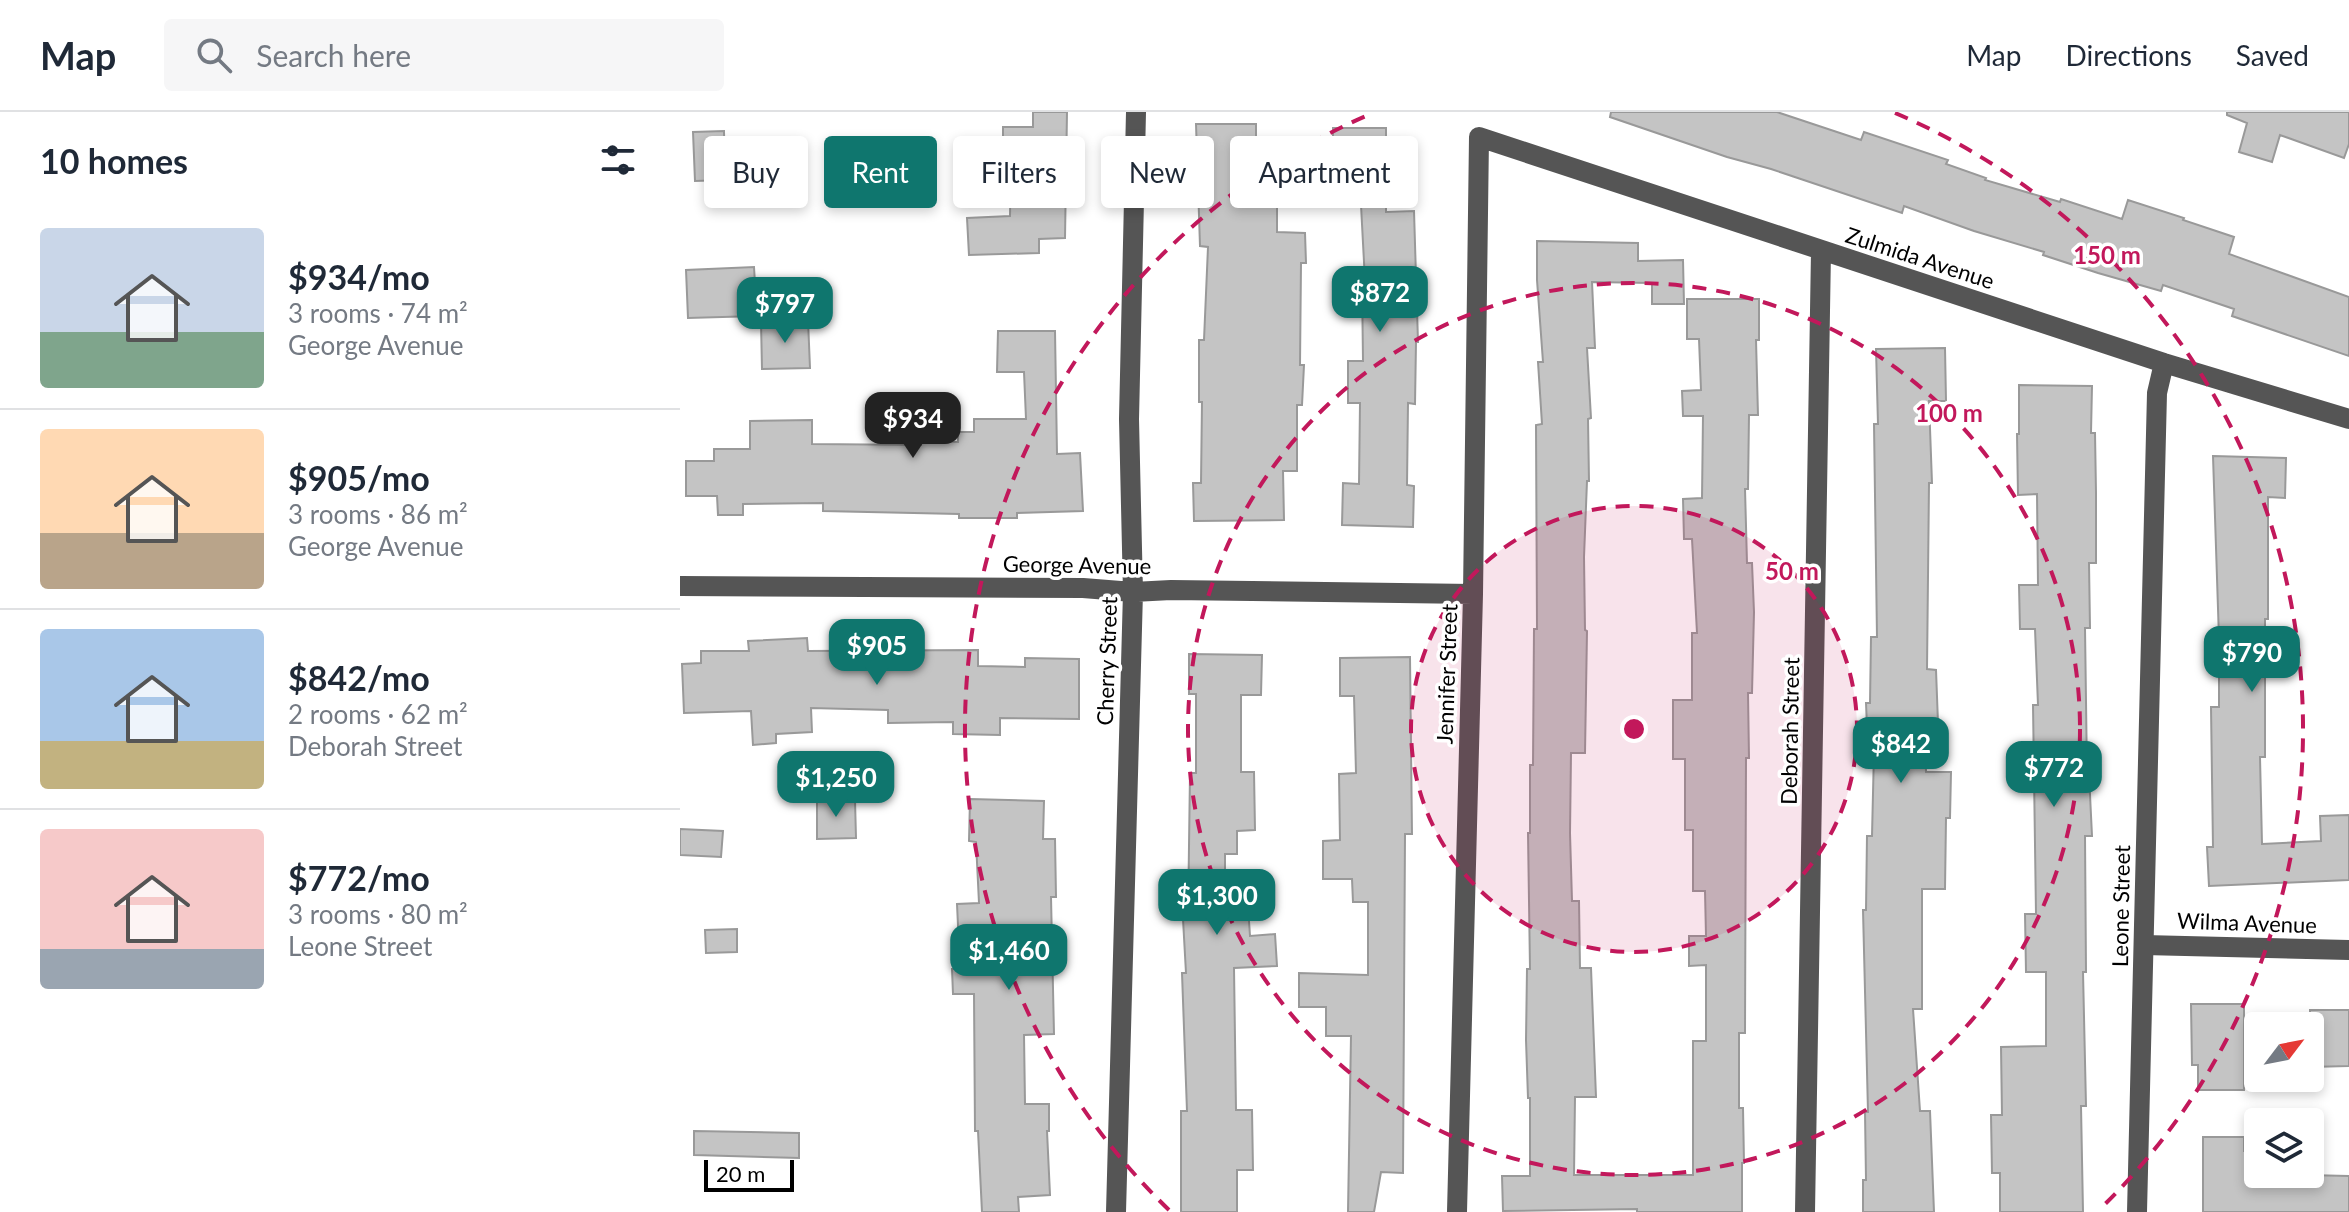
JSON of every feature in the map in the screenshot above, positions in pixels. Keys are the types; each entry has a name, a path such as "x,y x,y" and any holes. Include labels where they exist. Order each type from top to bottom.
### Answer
{"street":[{"name":"Cherry Street","path":"1116,1212 1133,592 1129,419 1136,112"},
{"name":"Zulmida Avenue","path":"1479,137 2164,363 2349,419"},
{"name":"Jennifer Street","path":"1457,1212 1473,594 1479,137"},
{"name":"Deborah Street","path":"1805,1212 1821,251"},
{"name":"Leone Street","path":"2137,1212 2157,393 2164,363"},
{"name":"George Avenue","path":"680,586 1473,594"},
{"name":"Wilma Avenue","path":"2144,945 2349,950"}],"building":[{"path":"1033,112 1067,112 1067,136 1003,136 1003,127 1033,127"},
{"path":"1611,112 1777,112 1861,140 1864,132 1948,160 1946,164 1985,180 2060,202 2061,199 2122,219 2128,200 2184,218 2234,237 2229,254 2349,297 2349,356 2232,316 2234,309 2163,285 2161,291 2098,273 1904,206 1902,213 1610,117"},
{"path":"2227,112 2349,112 2349,144 2344,158 2280,135 2272,162 2239,152 2247,123 2227,115"},
{"path":"1196,124 1256,124 1256,136 1230,136 1230,208 1277,208 1277,232 1305,233 1306,263 1301,263 1302,405 1297,405 1297,471 1283,471 1284,520 1194,521 1193,483 1201,483 1199,340 1204,340 1208,247 1200,246 1199,208 1214,208 1214,136 1196,136"},
{"path":"1333,128 1386,128 1386,136 1333,136"},
{"path":"724,131 724,136 704,136 704,181 695,181 693,132"},
{"path":"1010,208 1065,208 1065,238 1039,239 1039,253 969,255 967,218 1010,216"},
{"path":"1361,208 1386,208 1386,212 1414,211 1418,342 1415,404 1408,403 1407,485 1414,486 1413,527 1342,525 1343,483 1359,484 1360,403 1348,403 1348,361 1363,361 1362,281 1365,281"},
{"path":"1537,241 1638,243 1638,261 1683,260 1684,304 1652,304 1652,283 1592,282 1595,348 1587,348 1591,418 1588,419 1589,481 1584,557 1587,631 1585,753 1571,753 1570,833 1572,901 1579,901 1580,968 1591,968 1596,1097 1575,1097 1574,1175 1693,1175 1693,1041 1706,1041 1706,965 1689,966 1689,936 1706,936 1705,891 1693,891 1693,830 1685,830 1685,759 1673,759 1673,700 1692,700 1692,633 1697,633 1692,539 1684,539 1683,499 1702,498 1703,416 1683,416 1682,391 1701,390 1699,339 1687,339 1687,299 1759,299 1759,340 1756,340 1758,415 1749,415 1748,489 1745,489 1747,563 1752,563 1754,612 1752,693 1748,693 1749,758 1746,758 1745,1033 1739,1033 1739,1108 1743,1108 1744,1163 1742,1212 1637,1212 1637,1209 1503,1211 1502,1176 1530,1176 1526,1040 1527,969 1530,969 1528,833 1530,765 1533,765 1534,629 1537,629 1536,425 1542,424 1538,362 1543,362"},
{"path":"754,267 757,316 688,318 686,270"},
{"path":"808,320 810,368 762,369 761,322"},
{"path":"998,331 1055,331 1057,454 1080,453 1083,511 1017,513 1017,518 959,518 959,514 823,511 823,503 743,504 743,515 718,515 717,496 686,496 686,461 714,461 714,449 750,449 750,421 812,420 812,444 921,445 921,441 958,442 958,432 974,432 974,419 1026,419 1024,372 997,372"},
{"path":"1945,348 1946,401 1929,401 1932,483 1929,483 1927,669 1936,670 1938,723 1925,723 1926,772 1951,772 1950,818 1946,818 1945,889 1922,889 1922,1009 1913,1009 1920,1111 1930,1111 1934,1212 1863,1212 1865,1112 1868,1112 1863,910 1866,910 1867,836 1872,836 1874,751 1868,751 1866,703 1870,703 1871,637 1877,637 1876,349"},
{"path":"2019,385 2092,386 2096,563 2089,563 2090,628 2085,628 2087,774 2092,836 2085,836 2086,972 2083,972 2086,1106 2081,1106 2083,1212 2000,1212 2000,1173 1992,1173 1991,1115 2002,1115 2001,1047 2046,1046 2046,972 2026,972 2025,914 2036,914 2033,705 2038,705 2035,629 2020,629 2019,585 2038,585 2037,494 2018,495"},
{"path":"2213,456 2286,458 2285,498 2268,497 2265,757 2260,757 2262,844 2321,841 2320,816 2349,815 2349,880 2209,886 2207,847 2213,847 2211,707 2219,707"},
{"path":"807,638 808,651 978,650 978,666 1025,667 1025,658 1079,659 1079,719 1000,718 1000,735 953,734 953,722 888,723 888,710 811,708 812,732 776,734 776,743 753,745 751,711 684,713 682,664 701,663 701,651 749,651 748,641"},
{"path":"1189,654 1262,655 1261,695 1241,695 1241,772 1254,772 1255,830 1237,831 1237,854 1225,854 1225,907 1248,906 1250,936 1275,934 1277,966 1234,968 1236,1110 1252,1110 1253,1170 1237,1170 1237,1212 1181,1212 1181,1111 1187,1111 1183,919 1188,919 1190,773 1196,773 1196,694 1189,694"},
{"path":"1410,657 1412,834 1405,834 1403,1173 1381,1172 1374,1212 1348,1212 1351,1036 1326,1036 1326,1007 1299,1007 1299,973 1368,975 1368,902 1353,902 1352,879 1323,879 1323,841 1340,840 1339,774 1356,773 1354,696 1340,696 1340,658"},
{"path":"970,799 1044,801 1043,839 1055,839 1056,897 1051,897 1054,1034 1024,1035 1025,1104 1049,1104 1050,1195 1018,1197 1019,1212 982,1212 978,1131 975,1131 974,994 953,994 952,969 960,969 957,904 979,903 976,842 969,841"},
{"path":"817,800 855,800 856,838 817,839"},
{"path":"680,829 723,831 721,857 680,855"},
{"path":"737,929 737,952 706,953 705,930"},
{"path":"2191,1004 2244,1004 2244,1090 2198,1090 2198,1065 2192,1065"},
{"path":"2349,1010 2349,1066 2324,1067 2324,1012 2310,1012"},
{"path":"694,1131 799,1133 799,1158 694,1155"},
{"path":"2203,1137 2244,1137 2244,1188 2324,1188 2324,1175 2349,1176 2349,1212 2203,1212"}]}
